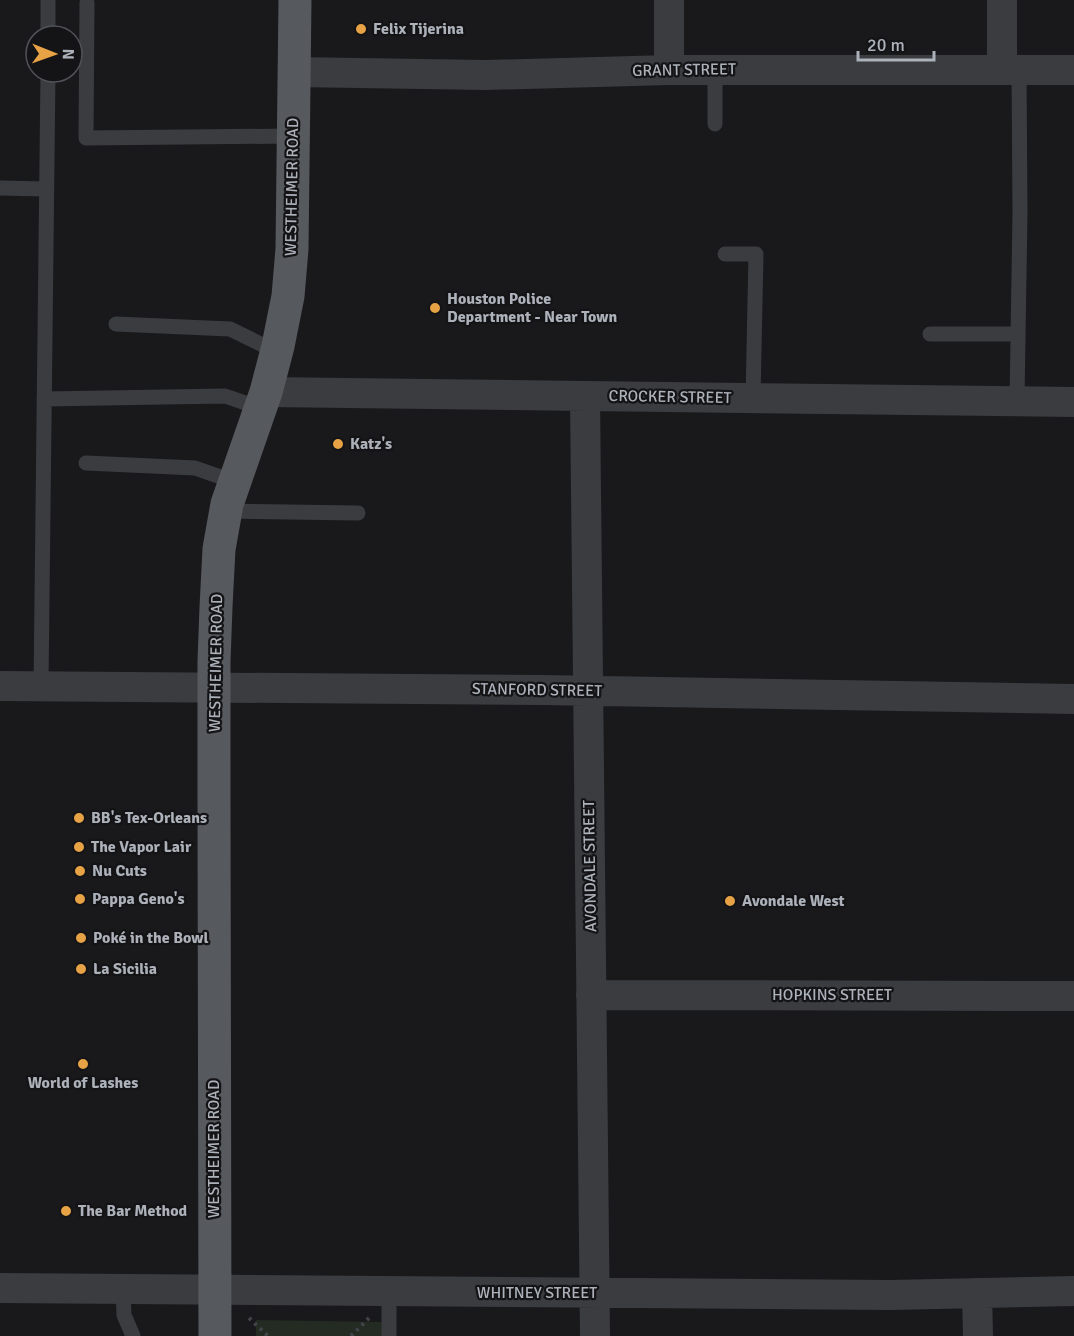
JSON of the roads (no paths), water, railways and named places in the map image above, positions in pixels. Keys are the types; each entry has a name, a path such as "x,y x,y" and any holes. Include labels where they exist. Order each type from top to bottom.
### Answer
{"main road":[{"name":"WESTHEIMER ROAD","path":"215,1336 214,687 219,549 230,496 277,352 288,296 292,249 295,0"}],"street":[{"path":"669,0 669,70"},
{"path":"1002,0 1010,69"},
{"name":"GRANT STREET","path":"294,72 486,75 715,69 1074,70"},
{"name":"CROCKER STREET","path":"263,400 585,396 1074,402"},
{"name":"AVONDALE STREET","path":"585,396 595,1336"},
{"name":"STANFORD STREET","path":"0,686 588,691 1074,699"},
{"name":"HOPKINS STREET","path":"591,994 1074,996"},
{"name":"WHITNEY STREET","path":"0,1288 891,1295 1074,1291"},
{"path":"977,1293 978,1336"}],"lane":[{"path":"48,0 48,24"},
{"path":"87,3 86,138 293,136"},
{"path":"715,69 715,124"},
{"path":"1010,69 1020,213 1017,401"},
{"path":"41,686 48,84"},
{"path":"0,189 46,189"},
{"path":"725,254 756,254 753,398"},
{"path":"116,324 230,328 277,352"},
{"path":"930,334 1018,334"},
{"path":"44,399 225,396 263,400"},
{"path":"86,462 195,468 230,496 358,513"},
{"path":"123,1290 124,1315 133,1336"},
{"path":"389,1292 389,1336"}],"place":[{"name":"Felix Tijerina","path":"361,29"},
{"name":"Houston Police Department - Near Town","path":"435,308"},
{"name":"Katz's","path":"338,444"},
{"name":"BB's Tex-Orleans","path":"79,818"},
{"name":"The Vapor Lair","path":"79,847"},
{"name":"Nu Cuts","path":"80,871"},
{"name":"Pappa Geno's","path":"80,899"},
{"name":"Avondale West","path":"730,901"},
{"name":"Poké in the Bowl","path":"81,938"},
{"name":"La Sicilia","path":"81,969"},
{"name":"World of Lashes","path":"83,1064"},
{"name":"The Bar Method","path":"66,1211"}]}
